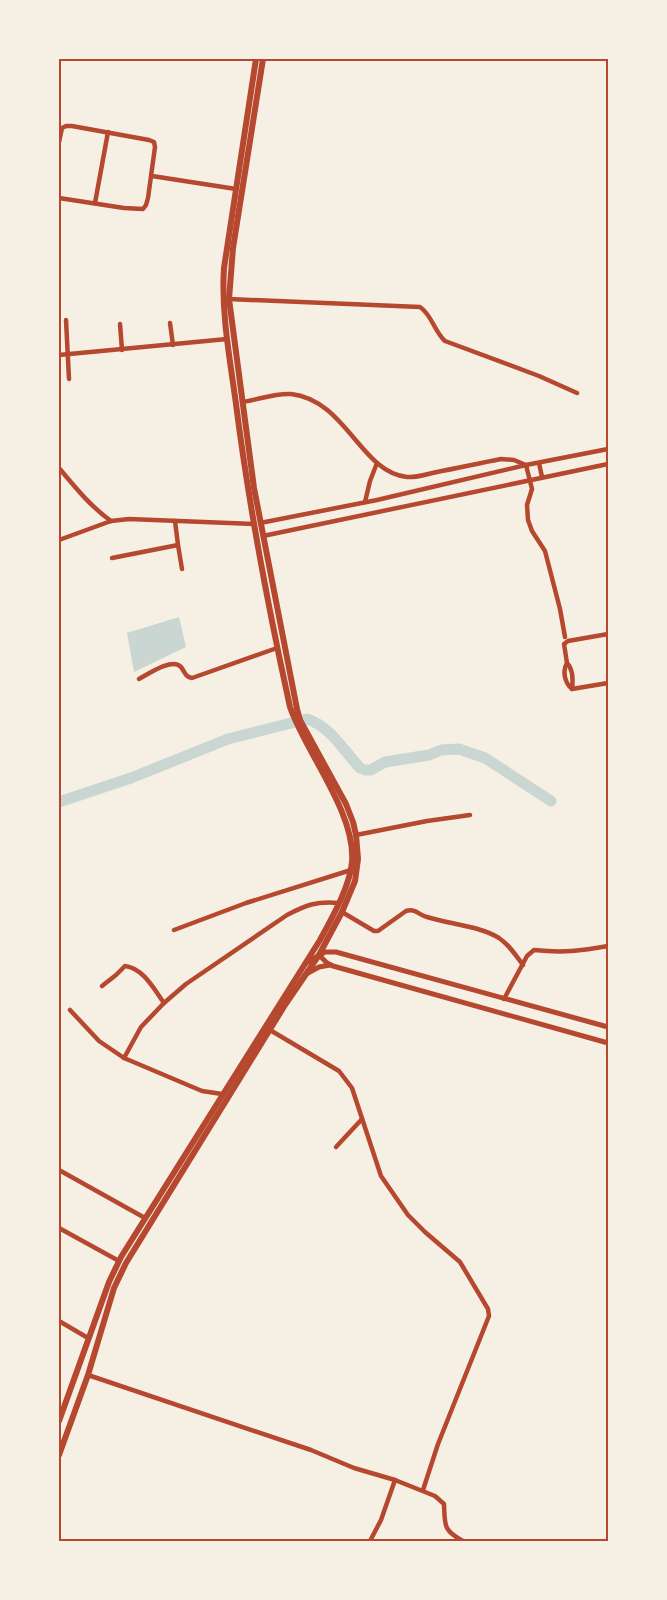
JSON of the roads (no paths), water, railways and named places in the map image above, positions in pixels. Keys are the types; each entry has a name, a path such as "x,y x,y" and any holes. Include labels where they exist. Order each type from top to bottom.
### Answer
{"main road":[{"path":"239,403 227,339 222,297 226,250 256,59"},
{"path":"263,59 233,248 229,299 247,488 257,524 269,588 296,704 298,721"},
{"path":"59,1421 109,1282 119,1261 320,940 339,903 351,870 351,851 345,821 290,707 277,648 263,536 257,524"},
{"path":"59,1454 88,1375 114,1288 126,1263 270,1030 319,955 342,912 357,873 356,835 346,804 303,731"},
{"path":"168,1181 175,1185"}],"street":[{"path":"59,142 62,128 66,126 135,136 154,142 155,147 152,176 146,205 143,209 59,198"},
{"path":"95,203 108,132"},
{"path":"152,176 236,189"},
{"path":"229,299 420,307 427,313 437,332 445,341 577,393"},
{"path":"66,320 69,380"},
{"path":"170,323 174,345"},
{"path":"120,324 122,350"},
{"path":"59,355 227,339"},
{"path":"239,403 282,394 292,394 316,402 334,414 377,463 388,470 406,477 501,459 514,460 526,465"},
{"path":"59,540 111,521 129,519 257,524 608,449"},
{"path":"365,502 377,463"},
{"path":"539,463 542,477"},
{"path":"263,536 400,509 608,464"},
{"path":"526,465 532,491 527,505 528,520 532,531 545,551 560,609 564,637"},
{"path":"59,468 77,491 100,514 111,521"},
{"path":"175,520 182,569"},
{"path":"112,558 178,545"},
{"path":"608,634 565,642 567,663 564,667 566,685 572,689 608,684"},
{"path":"139,679 172,663 178,664 187,677 192,678 277,648"},
{"path":"356,835 427,821 470,816"},
{"path":"174,930 246,902 351,870"},
{"path":"124,1058 142,1027 164,1003 186,984 287,915 314,903 339,903"},
{"path":"342,912 374,931 378,931 411,909 425,917 499,938 509,947 522,965"},
{"path":"328,937 329,946 336,952"},
{"path":"320,940 319,955 333,966 608,1043"},
{"path":"504,999 527,956 534,950 561,953 608,946"},
{"path":"305,964 325,952 336,952 608,1027"},
{"path":"102,986 116,976 125,966 132,966 140,972 164,1003"},
{"path":"307,974 319,967 333,966"},
{"path":"70,1010 99,1041 124,1058 202,1091 222,1094"},
{"path":"270,1030 339,1071 352,1088 381,1176 408,1215 460,1262 488,1309 489,1316 438,1444 423,1490"},
{"path":"336,1147 362,1119"},
{"path":"59,1170 145,1218"},
{"path":"59,1228 119,1261"},
{"path":"59,1321 88,1338"},
{"path":"88,1375 317,1452 354,1468 423,1490 435,1496 444,1504 444,1526 452,1535 463,1541"},
{"path":"370,1541 381,1520 395,1480"}],"waterway":[{"path":"59,802 131,778 228,739 307,719 315,722 330,733 360,768 365,770 371,770 385,762 429,755 441,750 459,749 485,758 551,801"}]}
